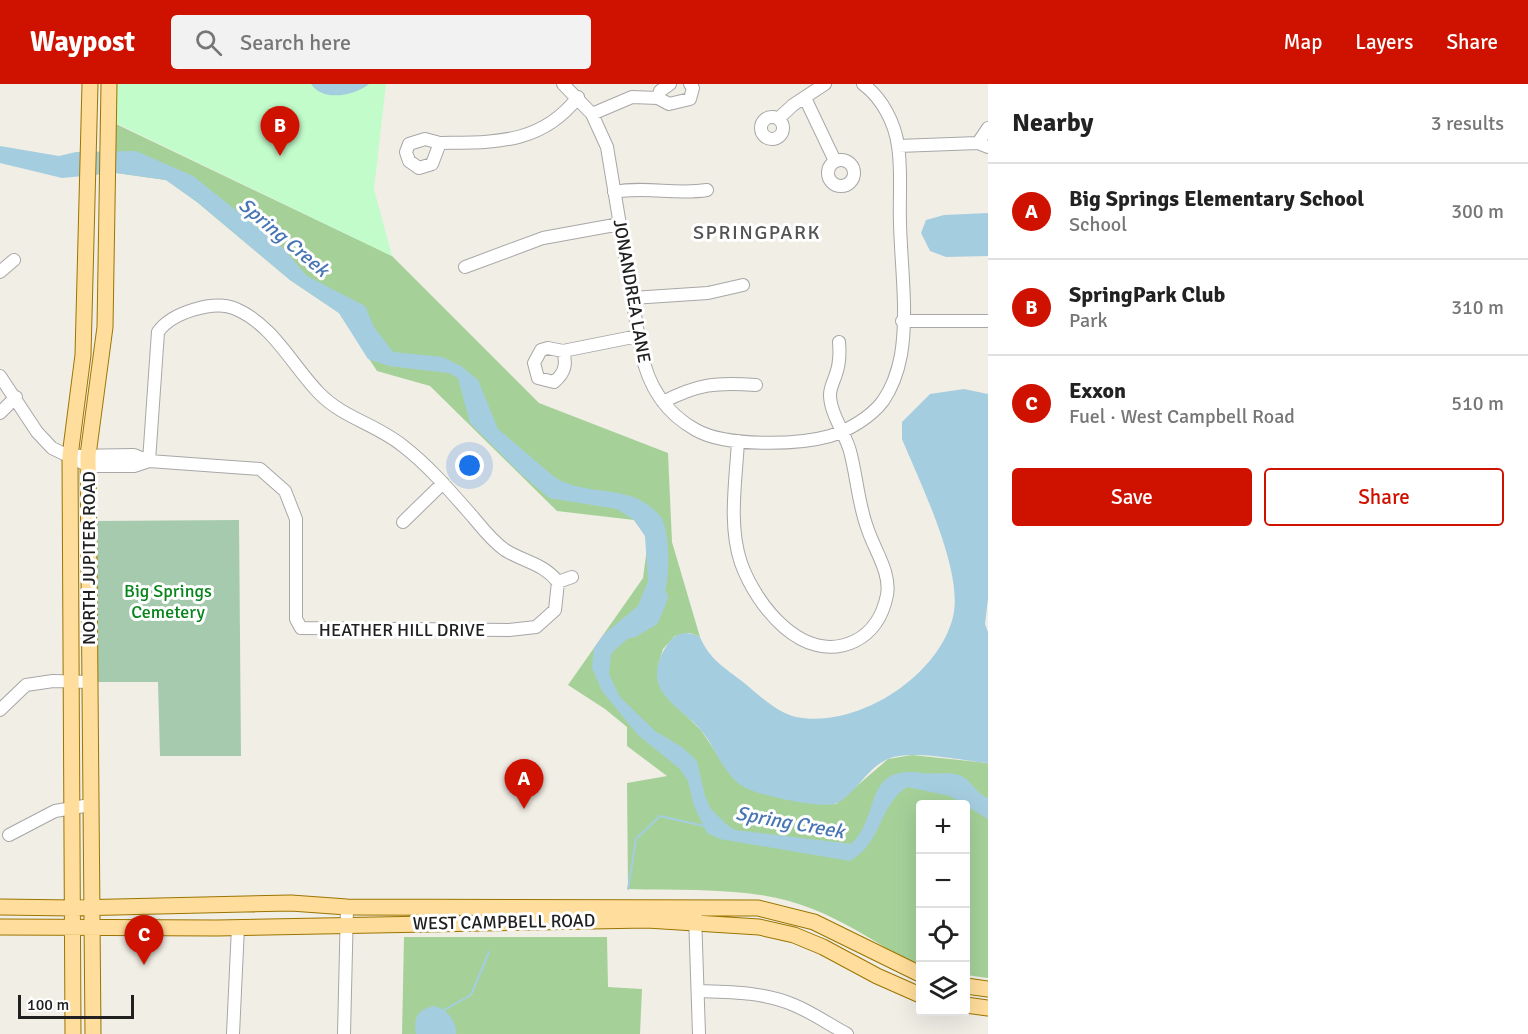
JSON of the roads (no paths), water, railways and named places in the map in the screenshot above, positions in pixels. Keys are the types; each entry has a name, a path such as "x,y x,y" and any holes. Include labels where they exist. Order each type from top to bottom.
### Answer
{"main road":[{"name":"NORTH JUPITER ROAD","path":"73,1034 70,456 83,355 90,84"},
{"name":"NORTH JUPITER ROAD","path":"93,1034 94,908 90,805 88,461 105,327 109,84"},
{"name":"WEST CAMPBELL ROAD","path":"0,907 94,908 285,903 460,915 696,922 759,927 794,935 823,947 885,980 916,992"},
{"name":"WEST CAMPBELL ROAD","path":"0,927 348,925 460,915 694,905 758,908 791,914 814,922 916,972"},
{"path":"970,987 988,989"},
{"path":"970,1006 988,1008"}],"street":[{"name":"JONANDREA LANE","path":"563,84 592,114 607,147 638,336 648,376 663,402 676,416 698,431 718,438 738,441 803,441 843,430 875,410 890,390 900,358 902,321 898,146 889,116 879,100 863,84"},
{"path":"658,98 660,91 670,84"},
{"path":"592,114 632,97 658,98 669,104 684,101 693,94 690,84"},
{"path":"778,119 825,84"},
{"path":"440,143 514,140 546,126 578,97"},
{"path":"805,98 835,161"},
{"path":"898,146 983,145 988,128"},
{"path":"614,192 637,189 687,193 707,190"},
{"path":"465,267 543,238 620,224"},
{"path":"0,272 14,260"},
{"path":"632,298 708,293 743,285"},
{"path":"149,461 158,332 170,320 206,307 228,306 245,314 268,333 319,393 336,408 402,445 443,483 489,536 506,550 548,569 558,582 572,577"},
{"path":"902,321 988,321"},
{"path":"563,351 638,336"},
{"path":"738,441 735,534 740,561 749,580 772,616 788,631 811,644 839,646 861,638 871,630 882,614 888,588 885,571 861,513 853,465 830,397 840,359 839,342"},
{"name":"HEATHER HILL DRIVE","path":"0,376 44,441 70,456 88,461 134,466 149,461 247,467 260,469 278,482 293,505 296,519 296,619 301,628 509,630 536,627 555,610 558,582"},
{"path":"663,402 687,390 711,383 756,385"},
{"path":"0,413 16,397"},
{"path":"403,522 443,483"},
{"path":"0,710 26,685 38,682 90,682"},
{"path":"9,834 55,811 90,805"},
{"path":"694,905 699,1034"},
{"path":"344,1034 348,925 346,907"},
{"path":"233,1034 238,927"},
{"path":"698,991 744,993 778,1000 795,1005 848,1034"}],"water":[{"path":"311,84 369,84 355,92 331,95 316,90"},
{"path":"0,146 59,156 76,152 136,151 193,176 282,247 307,276 365,306 374,327 393,352 442,357 461,366 478,380 498,429 553,476 571,485 633,497 657,512 662,519 667,539 668,565 665,591 658,610 611,654 609,674 620,697 655,731 682,747 697,761 705,796 711,809 735,830 851,844 860,833 881,785 890,777 903,772 949,773 963,777 988,798 988,819 970,808 970,800 957,800 950,796 907,787 890,804 869,844 850,861 720,839 707,833 694,806 688,781 680,769 638,735 602,691 592,668 594,648 603,635 638,606 648,581 645,536 634,520 617,509 549,498 521,474 470,423 458,378 449,373 389,366 368,359 339,313 290,280 197,202 166,180 116,173 62,178 0,163"},
{"path":"988,213 988,256 946,257 930,251 921,233 926,220 944,215"},
{"path":"964,389 988,394 988,599 985,624 988,632 988,763 937,756 898,756 874,768 844,799 830,805 790,801 744,787 730,775 700,729 670,702 661,689 657,671 665,649 674,637 681,634 689,633 700,637 708,652 724,667 775,707 796,717 820,719 844,715 892,694 913,678 931,660 944,639 953,617 955,598 952,576 938,527 902,439 902,422 930,394"},
{"path":"435,1006 450,1016 455,1025 456,1034 416,1034 415,1023 418,1015 424,1009"}],"waterway":[{"name":"Spring Creek","path":"632,631 652,619 661,597"},
{"path":"628,889 636,839 660,816 704,826"},
{"path":"444,1010 471,995 489,952"}],"place":[{"name":"SpringPark Club","path":"280,156"},
{"name":"Big Springs Elementary School","path":"524,809"},
{"name":"Exxon","path":"144,965"}],"district":[{"name":"SPRINGPARK","path":"757,232"}],"park label":[{"name":"Big Springs Cemetery","path":"168,601"}]}
